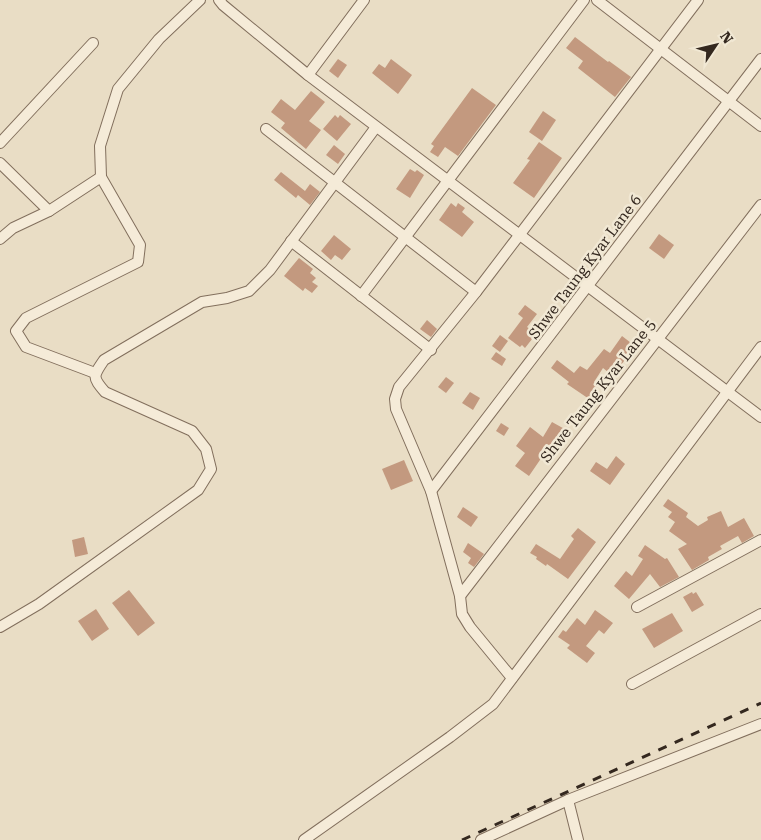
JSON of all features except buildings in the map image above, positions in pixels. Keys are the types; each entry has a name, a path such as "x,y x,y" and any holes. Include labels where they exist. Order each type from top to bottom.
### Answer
{"street":[{"path":"95,373 26,347 16,331 26,318 138,262 140,245 101,177 100,146 118,89 159,39 200,0"},
{"path":"308,75 364,0"},
{"path":"362,296 584,0"},
{"path":"598,0 761,126"},
{"path":"512,678 470,627 462,614 460,596 431,491 396,409 399,387 431,350 476,292 698,0"},
{"path":"223,2 308,75 761,417"},
{"path":"0,143 93,43"},
{"name":"Shwe Taung Kyar Lane 6","path":"431,491 588,288 761,59"},
{"path":"0,627 39,604 198,490 210,469 206,449 192,431 105,392 95,381 95,373 104,360 202,302 227,298 249,291 270,270 376,127"},
{"path":"266,129 476,292"},
{"path":"0,163 49,211"},
{"path":"0,239 13,228 49,211 101,177"},
{"name":"Shwe Taung Kyar Lane 5","path":"460,596 761,205"},
{"path":"291,241 431,350"},
{"path":"304,840 450,737 493,704 761,347"},
{"path":"637,607 761,540"},
{"path":"632,684 761,614"},
{"path":"481,840 568,800 761,724"},
{"path":"568,800 578,840"}],"railway":[{"path":"462,840 761,703"}]}
